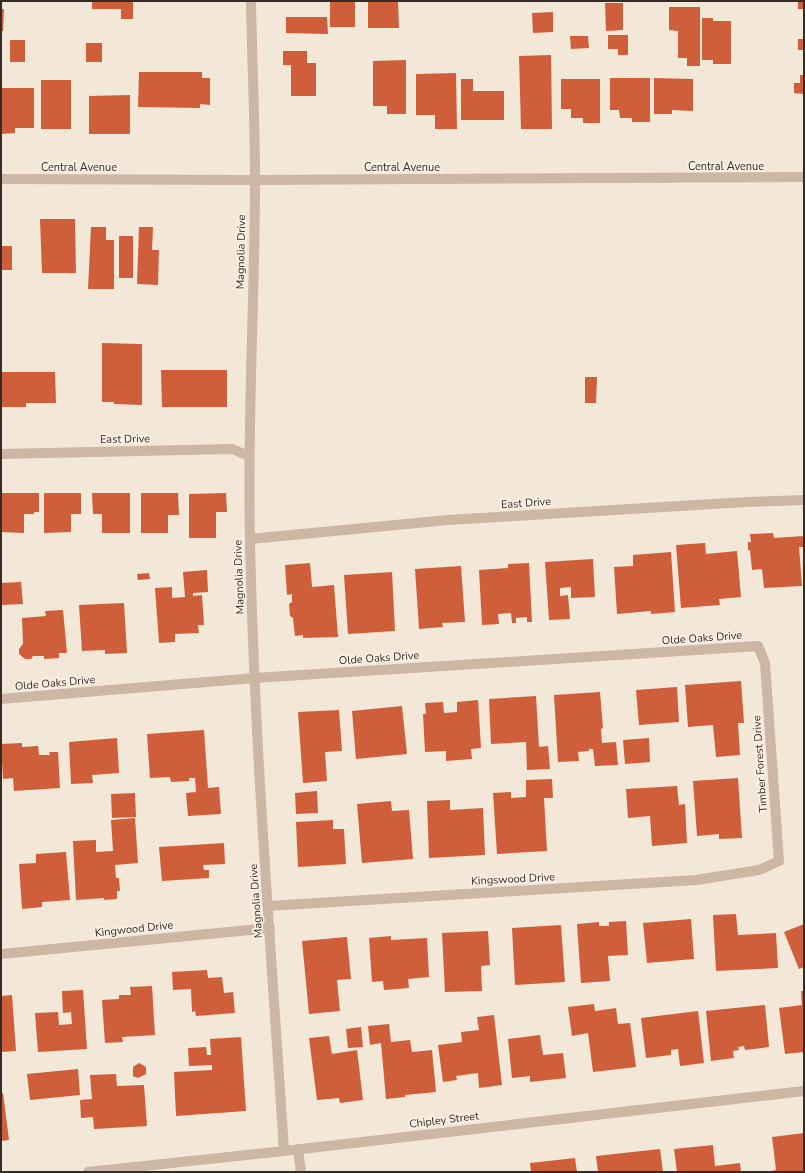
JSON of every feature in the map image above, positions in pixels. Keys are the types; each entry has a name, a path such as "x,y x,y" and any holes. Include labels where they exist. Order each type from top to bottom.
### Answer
{"street":[{"name":"Magnolia Drive","path":"251,1 255,180 249,456 250,539 255,678 284,1151"},
{"name":"Central Avenue","path":"1,179 255,180 804,177"},
{"name":"East Drive","path":"1,454 232,449 249,456"},
{"name":"East Drive","path":"250,539 448,520 746,502 804,500"},
{"name":"Olde Oaks Drive","path":"1,700 255,678 758,646"},
{"name":"Timber Forest Drive","path":"758,646 765,663 779,860 759,870"},
{"name":"Kingswood Drive","path":"268,906 696,880 759,870"},
{"name":"Kingwood Drive","path":"1,954 270,928"},
{"name":"Chipley Street","path":"88,1172 804,1091"},
{"path":"298,1149 301,1172"}],"building":[{"path":"92,1 133,1 133,19 121,19 121,9 92,9"},
{"path":"330,1 355,1 355,27 330,27"},
{"path":"368,1 398,1 399,28 368,28"},
{"path":"798,1 804,1 804,9 798,9"},
{"path":"605,3 623,3 623,30 606,31"},
{"path":"669,7 700,7 700,66 687,66 687,58 678,58 678,31 669,30"},
{"path":"1,9 4,9 3,31 1,31"},
{"path":"553,12 553,32 533,33 532,13"},
{"path":"286,17 327,17 328,34 286,33"},
{"path":"702,18 713,18 713,21 731,21 731,64 713,64 713,60 702,60"},
{"path":"608,35 628,35 628,55 618,55 618,49 608,49"},
{"path":"570,36 588,36 589,48 571,49"},
{"path":"798,39 804,39 804,50 798,50"},
{"path":"10,40 25,40 25,62 10,62"},
{"path":"86,43 102,43 102,62 86,62"},
{"path":"283,51 307,51 307,63 316,63 316,96 291,96 291,65 283,65"},
{"path":"551,55 552,129 521,129 519,56"},
{"path":"406,60 406,114 387,114 387,106 373,106 373,61"},
{"path":"139,72 202,72 202,78 210,78 210,105 200,104 200,108 138,107"},
{"path":"456,73 457,129 435,129 435,115 416,115 416,74"},
{"path":"800,75 804,75 804,94 794,93 794,83 800,83"},
{"path":"610,78 650,78 650,122 632,122 632,118 620,118 619,110 610,110"},
{"path":"654,78 693,79 693,111 672,110 672,114 654,114"},
{"path":"461,79 473,79 473,91 504,91 504,120 461,120"},
{"path":"561,79 600,79 600,123 583,123 583,118 571,118 571,109 561,109"},
{"path":"41,80 71,80 71,129 41,129"},
{"path":"1,88 34,88 34,128 15,128 15,133 1,134"},
{"path":"130,95 130,134 89,134 89,96"},
{"path":"40,219 75,219 76,273 42,273"},
{"path":"91,227 106,227 106,240 114,240 114,289 88,289"},
{"path":"139,227 153,227 152,250 159,250 158,285 137,284"},
{"path":"119,236 133,236 133,278 119,278"},
{"path":"1,246 12,246 12,270 1,270"},
{"path":"102,343 142,344 142,405 102,402"},
{"path":"161,370 227,370 227,407 162,407"},
{"path":"1,372 55,372 56,403 26,403 26,407 1,407"},
{"path":"585,377 597,377 596,403 585,403"},
{"path":"1,493 39,493 39,512 34,512 34,514 24,514 24,533 1,532"},
{"path":"44,493 81,493 81,514 71,514 71,532 44,533"},
{"path":"92,493 130,493 130,533 102,533 102,514 93,514"},
{"path":"141,493 178,493 179,515 168,515 168,533 141,533"},
{"path":"226,493 227,512 216,512 216,538 189,538 189,494"},
{"path":"773,533 774,538 804,536 804,547 799,547 802,586 764,588 762,569 752,570 750,550 748,550 748,542 751,542 750,534"},
{"path":"705,543 706,554 737,551 741,597 719,599 720,605 681,608 676,545"},
{"path":"671,552 675,612 651,614 651,611 617,614 614,567 633,566 633,555"},
{"path":"593,559 595,597 571,598 571,587 560,588 560,596 568,595 570,619 549,620 545,562"},
{"path":"310,563 312,587 334,585 338,637 303,638 303,635 295,636 293,618 290,616 289,604 292,602 292,594 287,595 285,565"},
{"path":"529,563 532,622 527,622 527,617 516,618 516,623 512,623 511,613 498,614 499,624 482,625 479,570 508,568 508,564"},
{"path":"461,566 465,622 442,623 443,627 419,629 415,569"},
{"path":"207,570 208,592 193,593 193,596 202,595 204,625 198,625 199,633 175,634 175,642 159,643 155,588 172,587 172,598 185,597 183,572"},
{"path":"392,572 395,631 348,634 344,575"},
{"path":"149,573 150,579 138,580 137,574"},
{"path":"21,582 23,604 1,605 1,583"},
{"path":"124,603 127,653 105,654 105,650 82,651 79,605"},
{"path":"63,610 67,653 59,653 59,658 44,659 44,656 33,656 31,659 25,659 19,654 19,649 23,644 22,618 46,616 45,611"},
{"path":"741,681 744,723 738,723 740,755 716,757 713,725 688,727 685,685"},
{"path":"677,687 679,722 639,725 636,690"},
{"path":"600,692 603,728 601,729 602,743 616,742 618,765 595,766 593,749 578,752 579,761 558,762 554,695"},
{"path":"536,696 539,747 548,746 550,769 527,770 526,742 491,744 489,699"},
{"path":"478,700 481,748 471,749 472,759 446,761 446,751 425,752 423,714 426,714 425,703 443,702 444,713 457,712 457,702"},
{"path":"402,706 407,754 356,759 352,711"},
{"path":"339,710 342,751 325,752 327,781 303,783 298,712"},
{"path":"204,730 208,788 219,787 221,814 188,816 186,793 196,792 195,778 189,778 189,781 171,782 170,777 150,778 147,734"},
{"path":"117,738 119,773 92,775 93,783 71,784 69,742"},
{"path":"649,738 650,762 625,764 623,740"},
{"path":"22,743 22,747 38,746 39,755 50,755 49,752 58,752 60,788 14,791 13,778 3,779 1,744"},
{"path":"738,778 742,838 719,839 719,834 697,836 693,781"},
{"path":"552,779 553,798 544,798 547,851 497,854 493,793 511,792 511,798 526,797 526,780"},
{"path":"677,786 679,805 685,804 687,843 652,846 650,816 628,818 626,789"},
{"path":"317,791 318,813 296,814 295,793"},
{"path":"135,793 136,817 112,818 111,794"},
{"path":"450,800 450,810 483,808 485,855 429,858 427,801"},
{"path":"391,801 392,811 409,810 413,859 362,863 357,804"},
{"path":"135,818 138,863 115,865 116,878 119,878 120,891 117,891 117,899 104,900 104,898 76,900 73,841 96,840 96,852 113,851 111,820"},
{"path":"333,820 333,829 344,829 346,864 298,867 296,822"},
{"path":"224,843 225,864 203,865 204,870 209,870 209,878 162,881 159,847"},
{"path":"66,852 70,900 42,902 42,907 22,909 19,864 36,863 36,854"},
{"path":"736,914 738,935 776,933 778,968 716,971 713,915"},
{"path":"691,919 694,959 647,963 643,923"},
{"path":"626,921 628,955 608,956 610,981 581,983 577,924 599,922 599,926 609,926 609,922"},
{"path":"804,924 804,967 799,969 784,932"},
{"path":"561,925 565,982 515,985 512,928"},
{"path":"488,931 490,965 481,966 482,991 445,992 442,933"},
{"path":"391,936 391,940 427,938 429,977 408,979 409,988 384,990 383,981 372,982 369,938"},
{"path":"347,937 351,979 337,980 340,1011 309,1014 302,941"},
{"path":"207,970 208,978 222,977 224,993 233,992 235,1013 196,1016 195,1011 192,1012 191,989 173,990 172,972"},
{"path":"152,986 155,1035 122,1037 123,1042 105,1043 102,1000 119,999 119,995 131,995 130,987"},
{"path":"83,990 87,1049 38,1052 35,1013 58,1012 59,1025 72,1024 71,1012 63,1013 62,991"},
{"path":"801,991 804,991 804,1052 785,1054 779,1008 802,1005"},
{"path":"12,995 16,1051 1,1052 1,996"},
{"path":"594,1004 595,1011 616,1008 618,1024 630,1023 636,1067 593,1072 588,1033 572,1036 568,1007"},
{"path":"765,1005 769,1047 745,1050 744,1046 738,1047 739,1050 733,1051 734,1058 711,1061 706,1011"},
{"path":"698,1011 704,1063 680,1066 678,1049 671,1050 671,1055 646,1058 641,1018"},
{"path":"494,1015 502,1085 479,1088 478,1073 456,1076 457,1080 443,1082 438,1045 462,1042 461,1032 479,1030 477,1017"},
{"path":"389,1024 391,1042 410,1040 412,1052 432,1050 436,1092 405,1095 405,1097 386,1099 381,1043 370,1045 368,1026"},
{"path":"361,1027 363,1047 348,1048 346,1029"},
{"path":"540,1035 543,1055 563,1053 566,1078 530,1082 530,1076 512,1078 508,1039"},
{"path":"329,1036 332,1054 357,1050 363,1100 340,1103 339,1098 317,1100 309,1038"},
{"path":"241,1037 246,1111 176,1116 174,1072 212,1070 212,1065 189,1066 188,1048 206,1047 207,1055 211,1055 210,1039"},
{"path":"139,1063 146,1067 146,1074 138,1078 133,1076 133,1067"},
{"path":"78,1069 80,1095 30,1100 27,1074"},
{"path":"116,1074 117,1086 144,1085 147,1126 94,1129 93,1117 81,1118 80,1100 92,1099 90,1075"},
{"path":"1,1093 3,1093 9,1140 1,1141"},
{"path":"804,1133 804,1172 771,1172 776,1170 772,1137"},
{"path":"713,1145 715,1166 740,1163 741,1172 677,1172 674,1149"},
{"path":"660,1149 663,1172 598,1172 596,1156"},
{"path":"575,1158 577,1172 531,1172 530,1163"}]}
